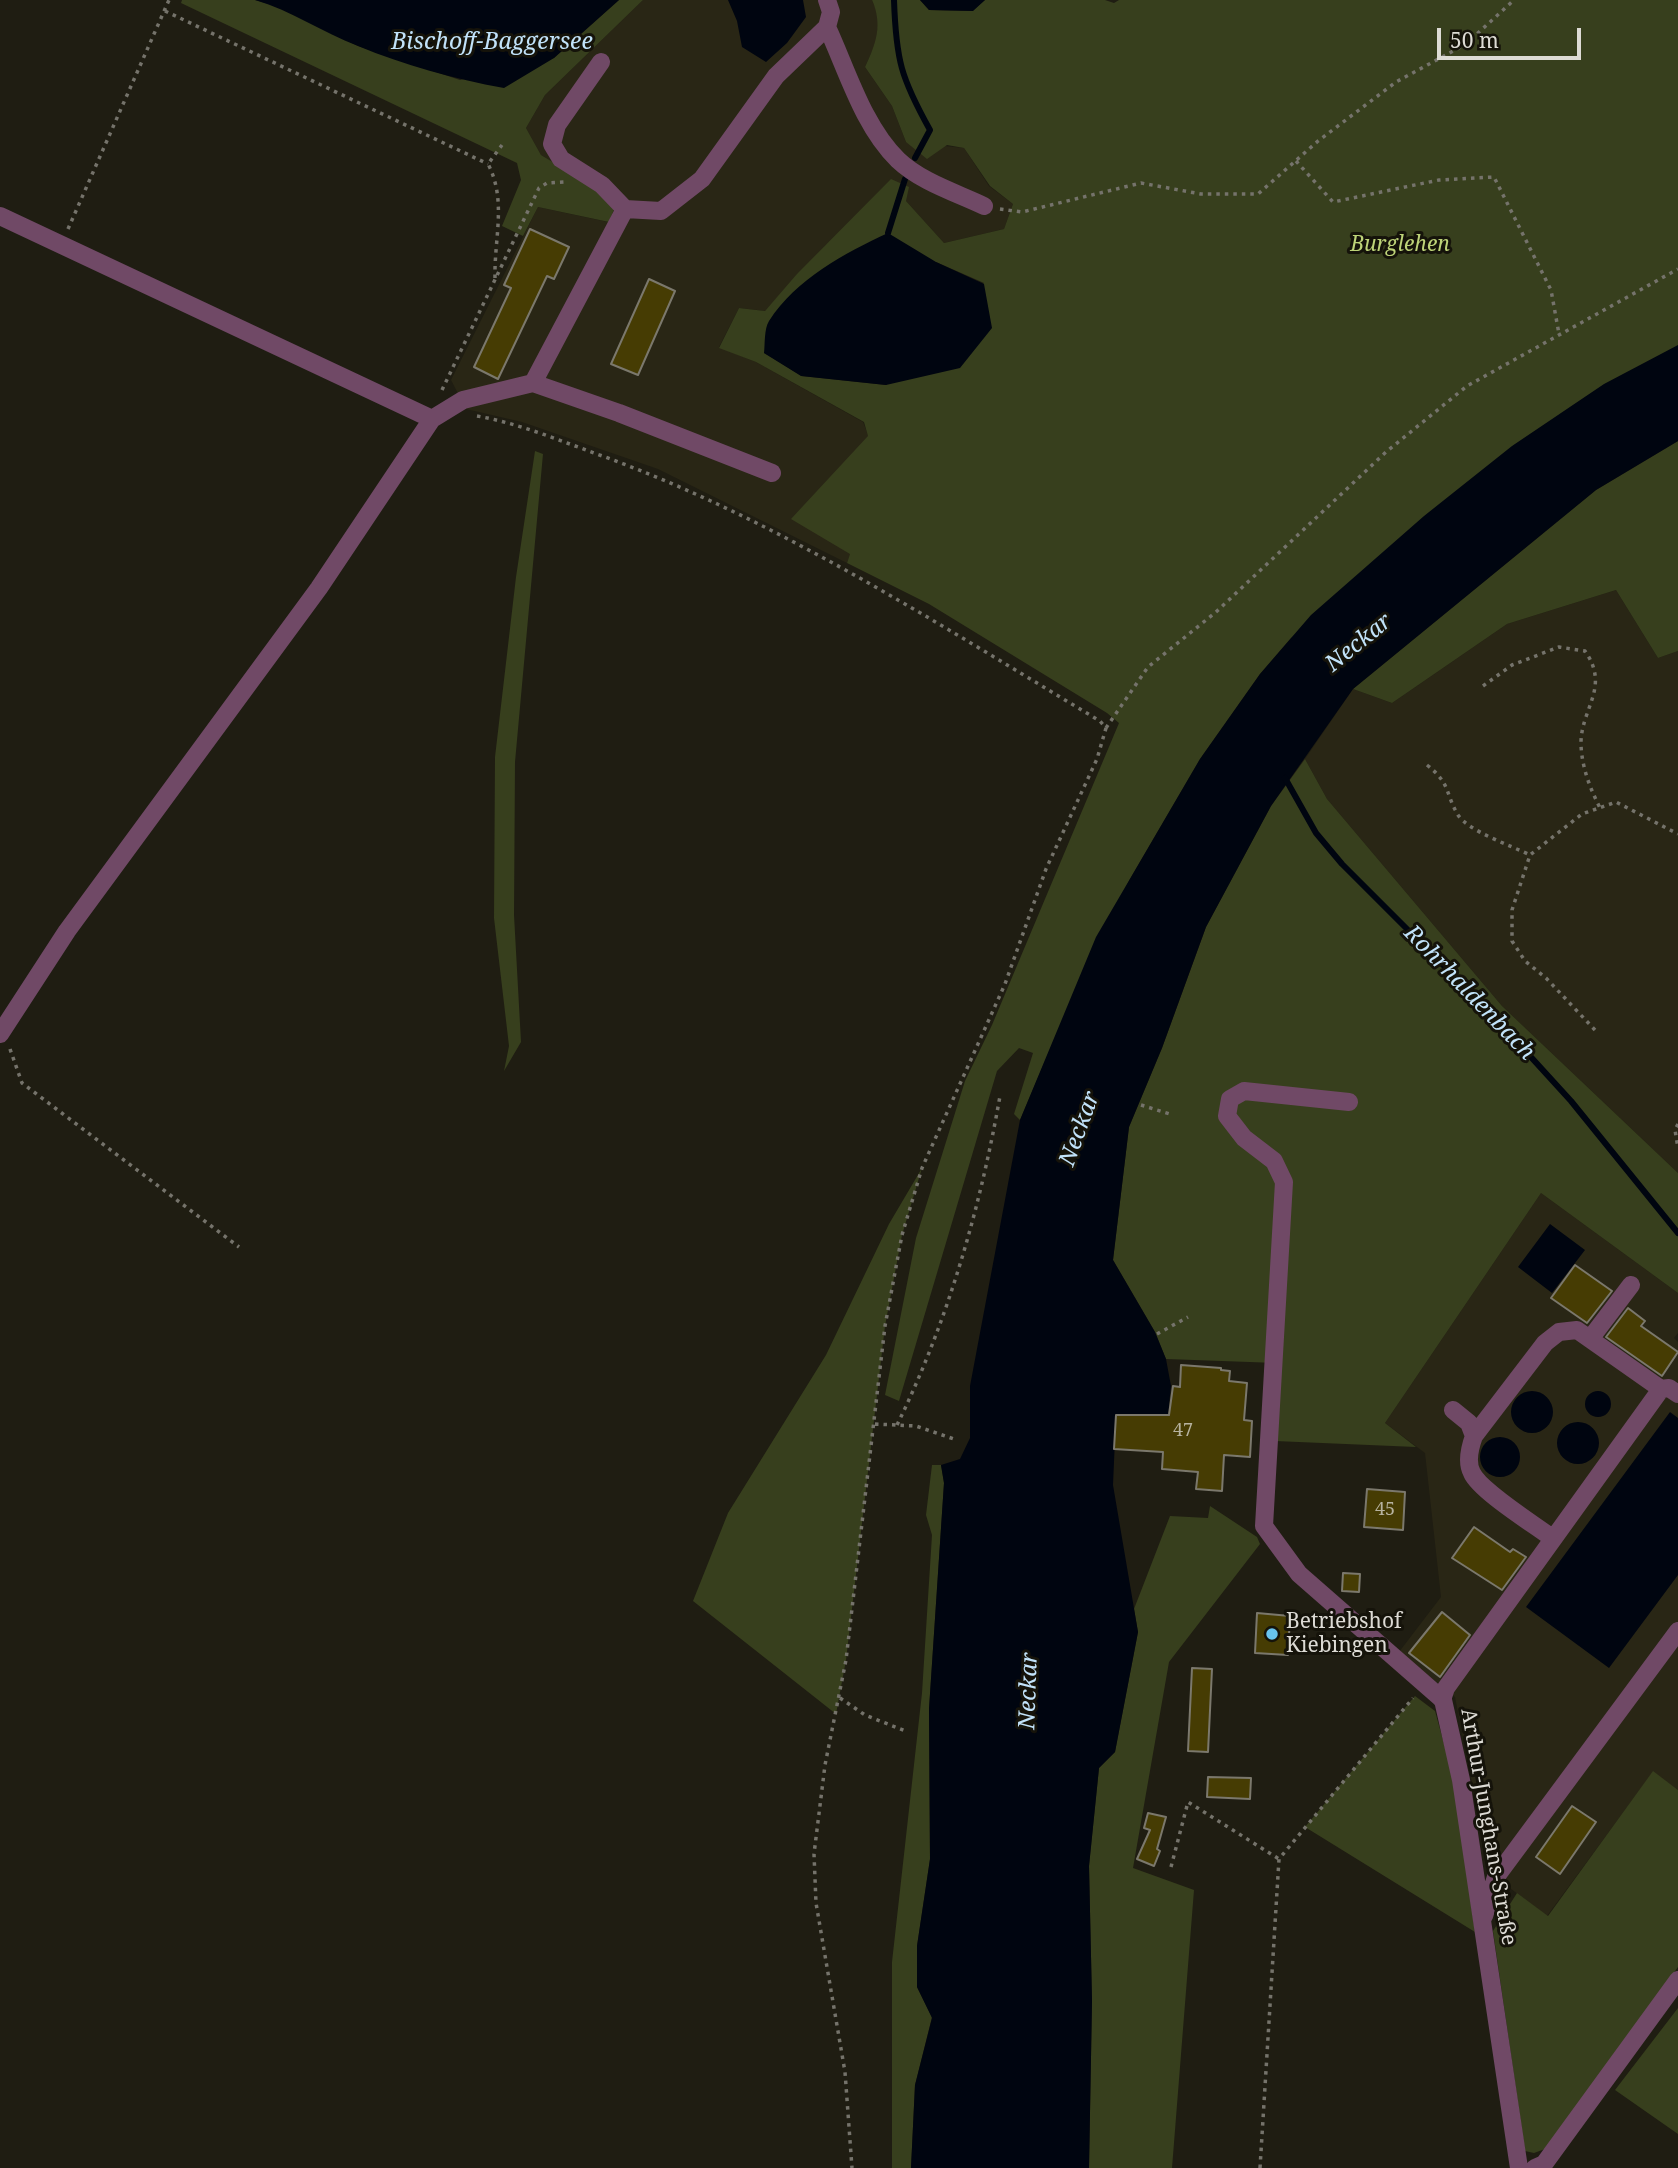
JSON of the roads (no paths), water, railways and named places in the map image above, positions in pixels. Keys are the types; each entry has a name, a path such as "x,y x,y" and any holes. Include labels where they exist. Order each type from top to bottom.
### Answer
{"street":[{"path":"601,62 557,125 552,144 561,159 603,185 625,209 661,211 702,179 776,76 827,27 831,12 827,0"},
{"path":"827,27 878,136 899,161 921,176 984,206"},
{"path":"533,383 625,209"},
{"path":"0,216 432,419"},
{"path":"3,1029 67,931 319,588 432,419 463,400 533,383 619,413 772,473"},
{"name":"Arthur-Junghans-Straße","path":"1349,1102 1244,1091 1230,1099 1227,1116 1244,1138 1274,1161 1284,1182 1264,1526 1299,1574 1426,1683 1442,1700 1461,1780 1519,2168"},
{"path":"1590,1339 1631,1285"},
{"path":"1442,1700 1446,1688 1552,1538 1670,1392 1577,1330 1559,1332 1545,1343 1474,1436 1469,1453 1472,1473 1484,1487 1552,1538"},
{"path":"1453,1410 1469,1423 1474,1436"},
{"path":"1483,1919 1496,1877 1678,1631"},
{"path":"1535,2168 1544,2164 1678,1980"}],"water":[{"name":"Bischoff-Baggersee","path":"255,0 619,0 554,58 504,88 448,76 393,59"},
{"path":"728,0 803,0 806,17 787,43 766,62 742,47 737,21"},
{"path":"920,0 985,0 973,11 929,10"},
{"path":"888,233 936,262 984,284 992,328 960,368 886,385 801,376 764,353 767,324 793,292 822,269"},
{"name":"Neckar","path":"1678,345 1678,441 1596,490 1353,689 1271,806 1206,927 1162,1048 1129,1127 1113,1260 1155,1332 1166,1359 1171,1386 1168,1415 1116,1415 1113,1485 1138,1632 1115,1752 1099,1768 1089,1866 1092,2001 1089,2168 911,2168 915,2085 932,2018 917,1987 917,1946 930,1859 929,1709 944,1483 941,1465 960,1459 970,1438 970,1386 1020,1120 1096,937 1200,759 1260,674 1311,615 1424,516 1512,446 1604,384"},
{"path":"1550,1224 1585,1250 1552,1293 1518,1267"},
{"path":"1532,1391 1547,1397 1553,1412 1547,1427 1532,1433 1517,1427 1511,1412 1517,1397"},
{"path":"1598,1391 1607,1395 1611,1404 1607,1413 1598,1417 1589,1413 1585,1404 1589,1395"},
{"path":"1670,1412 1678,1418 1678,1575 1609,1668 1526,1607"},
{"path":"1578,1422 1593,1428 1599,1443 1593,1458 1578,1464 1563,1458 1557,1443 1563,1428"},
{"path":"1500,1437 1508,1438 1514,1443 1519,1449 1519,1465 1514,1471 1508,1476 1500,1477 1492,1476 1486,1471 1481,1465 1480,1457 1481,1449 1486,1443 1492,1438"}],"waterway":[{"path":"894,0 896,38 902,68 912,96 930,130 915,158"},
{"path":"888,233 905,179"},
{"name":"Rohrhaldenbach","path":"1285,778 1316,833 1342,864 1489,1011 1571,1101 1678,1233"}],"place":[{"name":"Betriebshof Kiebingen","path":"1272,1634"}],"park label":[{"name":"Burglehen","path":"1400,245"}]}
